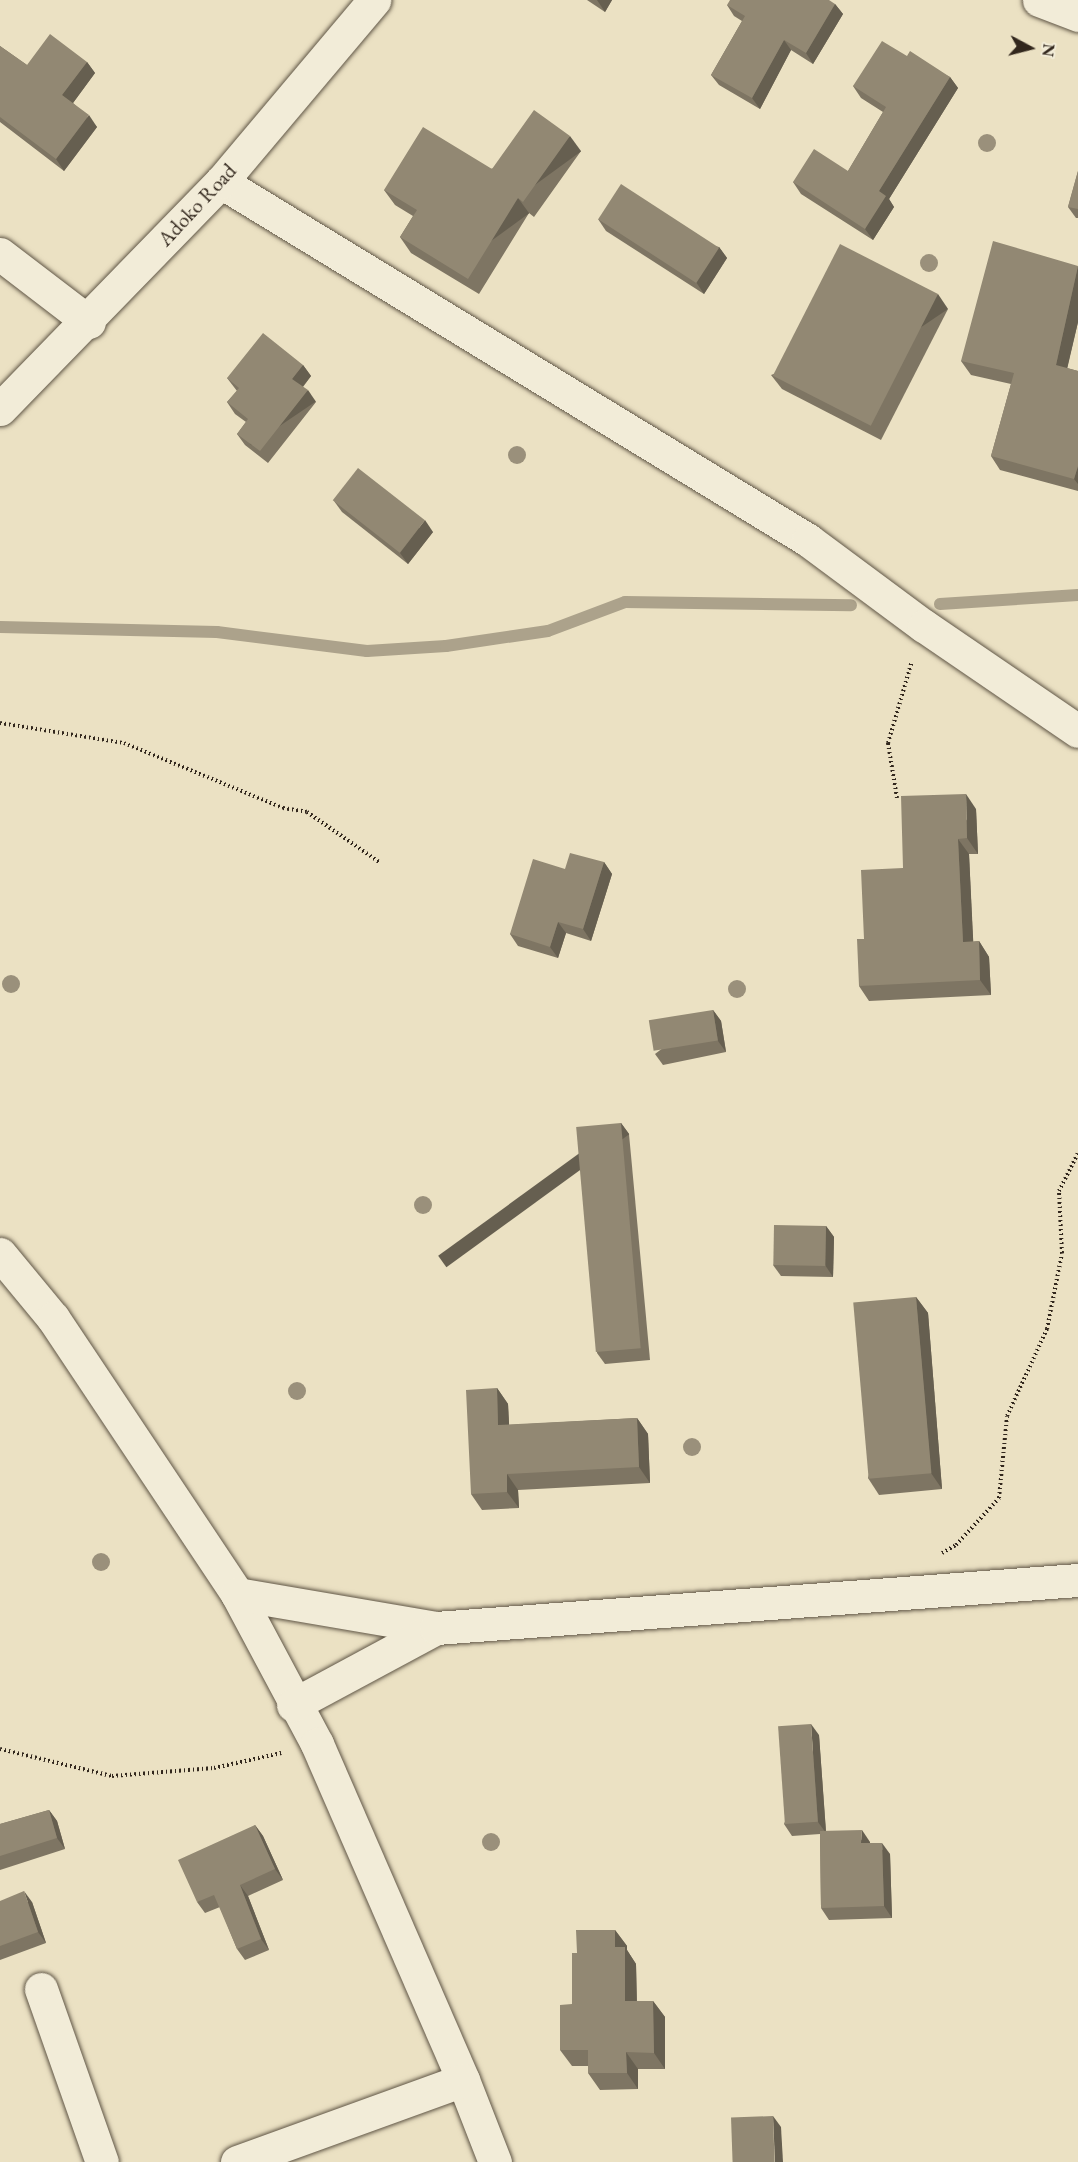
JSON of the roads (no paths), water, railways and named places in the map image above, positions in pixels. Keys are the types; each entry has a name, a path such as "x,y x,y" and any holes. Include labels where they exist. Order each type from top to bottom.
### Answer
{"street":[{"name":"Adoko Road","path":"0,410 89,322 220,182 374,0"},
{"path":"1039,0 1078,15"},
{"path":"220,182 808,540 924,626 1078,731"},
{"path":"0,254 89,322"},
{"path":"0,1254 53,1318 237,1594 293,1705 317,1744 464,2080 495,2162"},
{"path":"237,1594 436,1628 1078,1580"},
{"path":"293,1705 436,1628"},
{"path":"41,1989 102,2162"},
{"path":"237,2162 464,2080"}],"waterway":[{"path":"940,604 1078,595"},
{"path":"0,627 217,632 367,651 446,646 548,631 625,602 851,605"}]}
